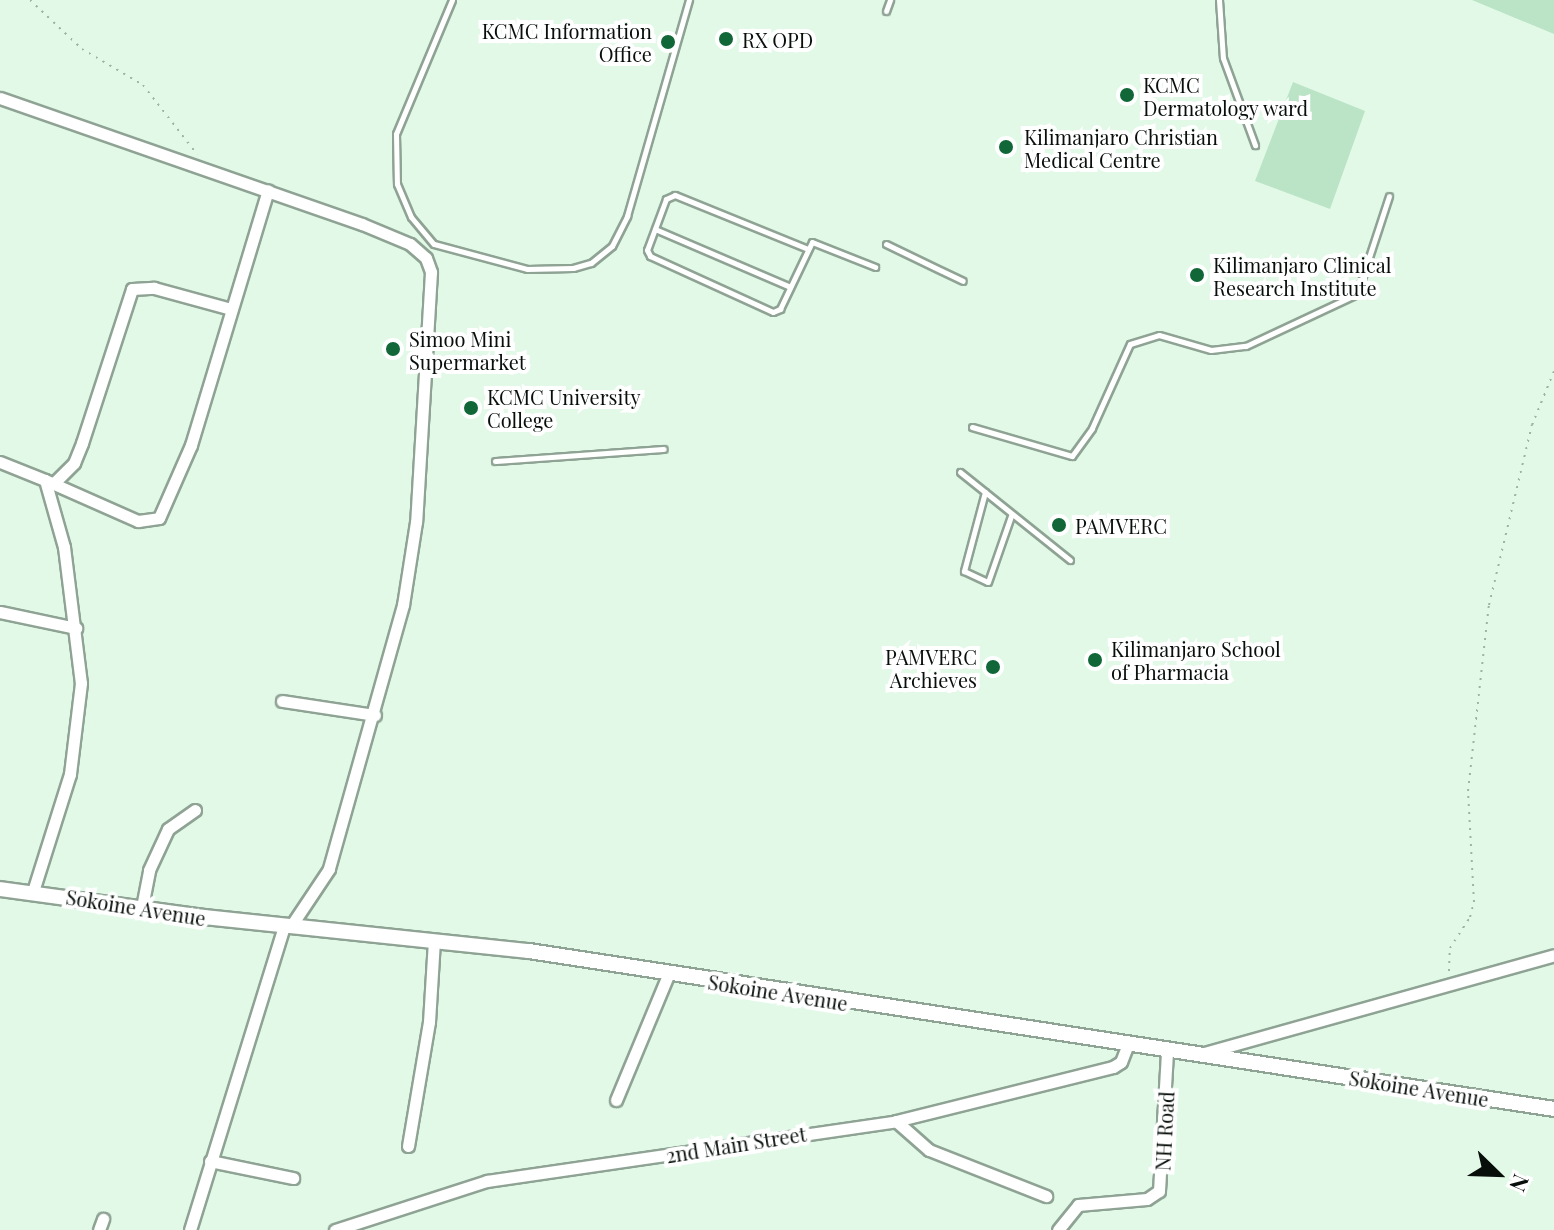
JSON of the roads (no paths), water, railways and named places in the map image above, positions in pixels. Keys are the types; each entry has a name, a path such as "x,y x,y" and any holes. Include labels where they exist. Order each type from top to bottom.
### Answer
{"street":[{"path":"0,98 268,190 410,244 431,272 416,522 403,605 375,715 329,869 288,926 190,1230"},
{"path":"0,462 138,521 159,518 191,445 268,190"},
{"path":"49,482 74,463 132,289 154,288 231,309"},
{"path":"33,891 70,774 78,729 76,628 64,547 49,482"},
{"path":"0,612 76,628"},
{"path":"282,701 375,715"},
{"path":"142,907 149,870 168,829 195,810"},
{"name":"Sokoine Avenue","path":"0,889 288,926 529,951 1127,1046 1202,1054 1554,1109"},
{"path":"408,1146 429,1022 434,941"},
{"path":"1202,1054 1554,955"},
{"path":"616,1100 668,975"},
{"name":"2nd Main Street","path":"335,1230 487,1181 896,1121 1113,1067 1121,1062 1127,1046"},
{"name":"NH Road","path":"1058,1230 1078,1205 1147,1199 1159,1191 1167,1051"},
{"path":"896,1121 929,1150 1046,1196"},
{"path":"210,1161 293,1178"}],"lane":[{"path":"452,0 396,134 397,184 411,217 434,244 527,269 573,268 591,263 612,246 627,216 689,0"},
{"path":"886,11 890,0"},
{"path":"1219,0 1223,58 1255,145"},
{"path":"808,249 675,195 666,199 647,250 650,256 773,312 780,309 812,242 824,244 875,267"},
{"path":"972,427 1072,456 1092,428 1130,344 1159,335 1211,350 1246,346 1357,294 1389,196"},
{"path":"655,229 790,287"},
{"path":"886,244 963,281"},
{"path":"495,461 664,449"},
{"path":"960,472 1011,516 1070,560"},
{"path":"985,492 964,571 988,582 1011,516"}],"place":[{"name":"RX OPD","path":"726,39"},
{"name":"KCMC Information Office","path":"668,42"},
{"name":"KCMC Dermatology ward","path":"1127,95"},
{"name":"Kilimanjaro Christian Medical Centre","path":"1006,147"},
{"name":"Kilimanjaro Clinical Research Institute","path":"1197,275"},
{"name":"Simoo Mini Supermarket","path":"393,349"},
{"name":"KCMC University College","path":"471,408"},
{"name":"PAMVERC","path":"1059,525"},
{"name":"Kilimanjaro School of Pharmacia","path":"1095,660"},
{"name":"PAMVERC Archieves","path":"993,667"}]}
